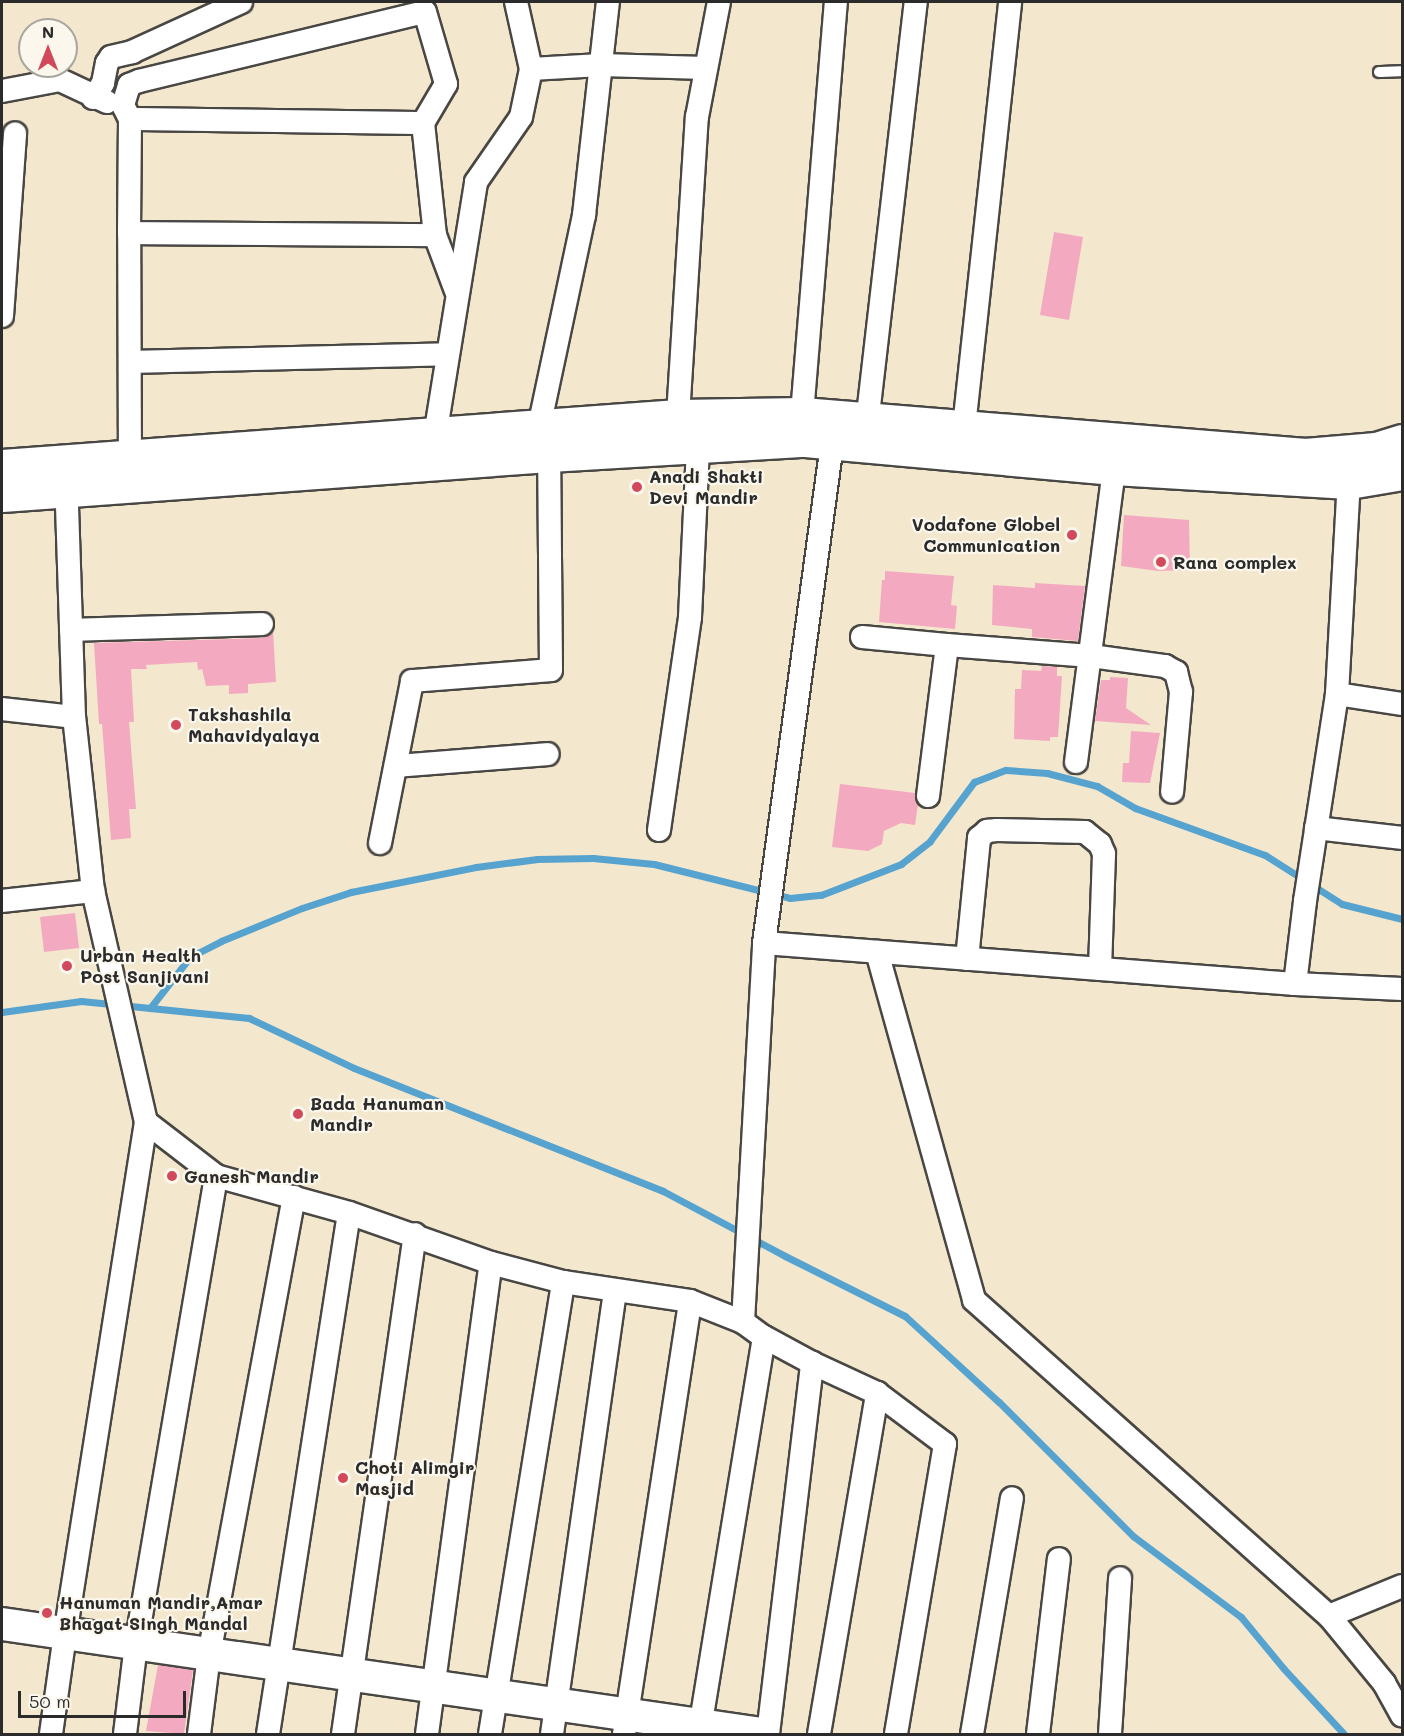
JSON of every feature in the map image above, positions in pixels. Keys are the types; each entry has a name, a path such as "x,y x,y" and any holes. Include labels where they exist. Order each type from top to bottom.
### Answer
{"main road":[{"path":"2,495 66,476 544,441 678,416 802,414 850,431 1114,468 1349,482 1400,477"},
{"path":"130,471 435,436 698,446 805,440 850,431 964,427 1305,455 1389,445"},
{"path":"2,466 66,476"}],"street":[{"path":"93,98 103,83 107,63 111,57 132,51 241,2"},
{"path":"435,436 456,291 476,182 521,117 531,69 516,2"},
{"path":"380,843 412,681 551,670 544,441 584,215 608,2"},
{"path":"678,416 697,117 719,2"},
{"path":"802,414 836,2"},
{"path":"743,1322 766,932 775,866 850,431 916,2"},
{"path":"964,427 1010,2"},
{"path":"130,471 126,112 129,85 425,12 446,84 423,123 435,235 456,291"},
{"path":"531,69 601,65 706,68"},
{"path":"2,91 60,80 126,112 423,123"},
{"path":"2,316 15,133"},
{"path":"129,233 435,235"},
{"path":"130,362 447,354"},
{"path":"1389,445 1400,477"},
{"path":"659,830 690,617 698,446"},
{"path":"1076,762 1114,468"},
{"path":"51,1734 146,1122 93,891 74,717 66,476"},
{"path":"1295,984 1310,863 1337,694 1349,482"},
{"path":"71,630 262,624"},
{"path":"862,637 1091,656 1166,666 1176,672 1181,692 1172,792"},
{"path":"928,796 947,645"},
{"path":"1337,694 1402,704"},
{"path":"2,709 74,717"},
{"path":"396,766 548,754"},
{"path":"1316,828 1402,838"},
{"path":"967,959 979,838 987,831 997,830 1085,832 1100,844 1104,854 1100,969"},
{"path":"2,901 93,891"},
{"path":"766,932 877,952 1295,984 1402,988"},
{"path":"877,952 974,1300 1329,1616 1393,1682 1402,1715"},
{"path":"146,1122 216,1176 349,1213 415,1234 491,1263 563,1282 690,1301 743,1322 764,1338 877,1393 945,1444 896,1734"},
{"path":"125,1734 136,1645 216,1176"},
{"path":"199,1734 209,1655 294,1197"},
{"path":"268,1734 349,1213"},
{"path":"343,1734 415,1234"},
{"path":"427,1734 491,1263"},
{"path":"490,1734 563,1282"},
{"path":"554,1719 615,1290"},
{"path":"625,1725 690,1301"},
{"path":"700,1730 764,1338"},
{"path":"768,1734 812,1363"},
{"path":"819,1734 877,1393"},
{"path":"972,1734 1012,1498"},
{"path":"1038,1734 1059,1559"},
{"path":"1110,1734 1120,1578"},
{"path":"1329,1616 1402,1586"},
{"path":"2,1624 65,1635 496,1695 554,1719 762,1734"}],"lane":[{"path":"1379,72 1402,70"}],"building":[{"path":"1054,232 1083,237 1069,320 1040,315"},
{"path":"1124,515 1189,520 1190,570 1158,571 1121,566"},
{"path":"885,571 954,576 951,605 957,606 955,629 879,622 882,580 885,580"},
{"path":"1035,583 1085,586 1078,641 1032,637 1032,629 992,625 993,585 1035,588"},
{"path":"273,631 276,682 248,684 248,693 229,694 229,685 206,686 202,669 198,670 197,662 146,665 147,669 131,669 134,722 129,722 136,809 129,809 131,838 111,840 102,724 99,724 94,643 262,638"},
{"path":"1042,666 1057,667 1057,676 1062,676 1058,737 1050,737 1050,741 1014,739 1015,689 1021,689 1022,670 1041,671"},
{"path":"1110,677 1128,678 1126,708 1151,725 1095,721 1101,680 1110,680"},
{"path":"1131,731 1160,733 1150,783 1122,782 1123,763 1129,763"},
{"path":"840,784 915,793 918,804 915,825 901,823 884,831 882,844 868,851 832,847"},
{"path":"75,913 79,948 44,952 40,917"},
{"path":"158,1665 193,1670 184,1734 146,1731"}],"waterway":[{"path":"150,1008 190,957 221,941 302,908 351,892 476,867 537,859 593,858 654,864 790,898 821,895 901,864 930,841 974,782 1006,770 1047,773 1097,786 1135,808 1265,855 1342,904 1402,919"},
{"path":"2,1012 81,1001 249,1018 354,1068 663,1191 905,1316 999,1402 1133,1536 1241,1617 1284,1669 1344,1734"}],"place":[{"name":"Anadi Shakti Devi Mandir","path":"637,487"},
{"name":"Vodafone Globel Communication","path":"1072,535"},
{"name":"Rana complex","path":"1161,562"},
{"name":"Takshashila Mahavidyalaya","path":"176,725"},
{"name":"Urban Health Post Sanjivani","path":"67,966"},
{"name":"Bada Hanuman Mandir","path":"298,1114"},
{"name":"Ganesh Mandir","path":"172,1176"},
{"name":"Choti Alimgir Masjid","path":"343,1478"},
{"name":"Hanuman Mandir,Amar Bhagat Singh Mandal","path":"47,1613"}]}
